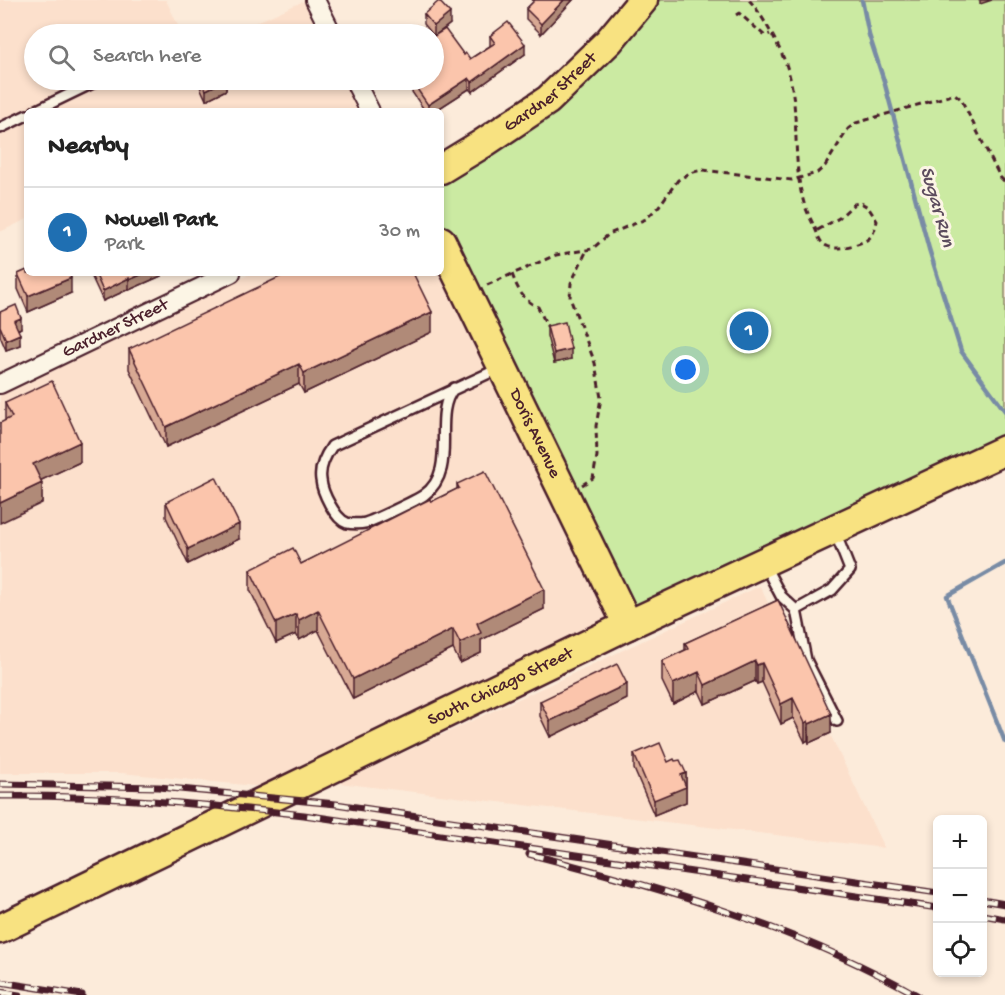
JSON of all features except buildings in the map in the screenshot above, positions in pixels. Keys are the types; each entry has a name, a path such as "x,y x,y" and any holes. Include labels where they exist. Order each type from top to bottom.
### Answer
{"main road":[{"name":"Gardner Street","path":"444,167 548,100 609,40 643,0"},
{"name":"Doris Avenue","path":"444,247 628,626"},
{"name":"South Chicago Street","path":"0,929 628,626 1004,450"}],"street":[{"path":"315,0 327,24"},
{"path":"359,90 368,108"},
{"name":"Gardner Street","path":"0,384 225,276"}],"lane":[{"path":"41,108 78,90"},
{"path":"0,128 24,116"},
{"path":"454,388 447,396 445,405 444,453 438,477 425,494 365,523 346,522 334,513 321,480 324,459 332,446 454,388 502,367"},
{"path":"796,610 832,590 850,570 834,530"},
{"path":"763,563 781,596 796,610 807,660 837,721"}],"path":[{"path":"749,0 787,66 804,202 816,231 821,242 827,246 849,246 864,242 873,235 877,221 868,207 861,203 854,204 839,218 816,231"},
{"path":"736,15 739,13 765,36 770,34"},
{"path":"466,291 556,255 592,249 609,234 646,219 659,206 678,180 690,173 702,170 792,180 817,173 825,166 848,129 856,123 955,94 958,95 1000,177 1005,182"},
{"path":"564,494 593,478 597,456 596,426 601,398 596,363 570,298 571,283 587,250"},
{"path":"512,274 517,288 527,302 538,307 551,335"}],"shaded area":[{"path":"0,0 166,0 177,24 24,24 24,90 356,90 366,108 24,108 24,220 0,232"},
{"path":"306,0 320,24 252,24"},
{"path":"246,276 443,276 617,621 275,788 121,773 0,773 0,395"},
{"path":"760,586 884,848 339,783"}],"green space":[{"path":"630,0 1005,0 1005,440 632,615 444,228 444,156 548,89"}],"waterway":[{"name":"Sugar Run","path":"862,0 869,35 884,81 929,249 961,351 1005,411"},
{"name":"Sugar Run","path":"1005,563 947,596 1005,742"}],"railway":[{"path":"0,784 159,787 336,804 933,892"},
{"path":"0,796 152,801 304,815 933,907"},
{"path":"529,854 629,881 776,929 824,949 917,995"},
{"path":"987,901 1005,904"},
{"path":"987,916 1005,919"},
{"path":"0,982 82,995"},
{"path":"0,992 19,995"}],"place":[{"name":"Nowell Park","path":"749,331"}]}
